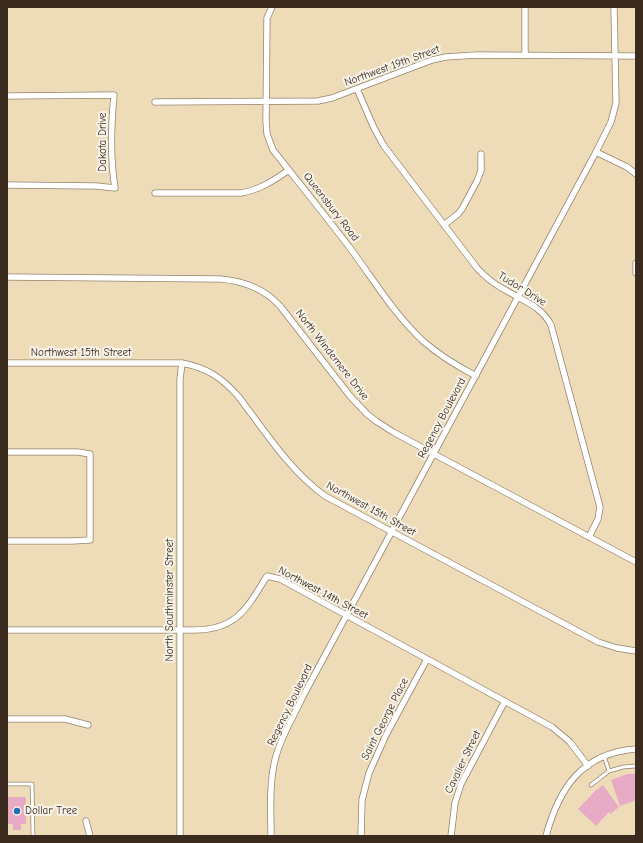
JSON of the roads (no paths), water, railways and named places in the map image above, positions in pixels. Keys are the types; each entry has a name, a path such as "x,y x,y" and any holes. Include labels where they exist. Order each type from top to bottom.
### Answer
{"street":[{"name":"Queensbury Road","path":"272,7 267,18 266,122 269,140 273,150 411,329 434,350 476,376"},
{"path":"524,55 525,7"},
{"name":"Regency Boulevard","path":"271,836 272,773 279,747 302,698 518,298 611,122 614,111 616,90 614,7"},
{"name":"Northwest 19th Street","path":"155,102 318,101 332,98 432,60 446,57 476,55 636,56"},
{"name":"Tudor Drive","path":"357,89 384,146 460,248 490,281 539,309 548,319 551,325 600,507 598,518 588,537"},
{"name":"Dakota Drive","path":"7,96 114,95 112,111 112,170 115,188 96,186 7,185"},
{"path":"596,152 627,167 636,174"},
{"path":"444,225 462,209 481,171 481,154"},
{"path":"155,193 241,193 263,187 289,170"},
{"path":"636,263 636,273"},
{"name":"North Windemere Drive","path":"7,277 220,279 240,281 251,285 266,294 280,306 350,396 367,414 393,432 636,562"},
{"name":"Northwest 15th Street","path":"7,364 182,363 211,372 228,384 289,463 312,487 338,503 598,642 617,648 636,651"},
{"name":"North Southminster Street","path":"180,836 180,379 182,363"},
{"path":"7,452 78,452 90,454 90,540 7,541"},
{"name":"Northwest 14th Street","path":"7,630 212,629 231,621 238,616 249,605 267,576 280,579 552,726 570,742 588,766"},
{"name":"Saint George Place","path":"361,836 362,800 369,773 386,735 427,659"},
{"name":"Cavalier Street","path":"452,836 455,803 462,784 505,701"},
{"path":"7,719 65,720 88,725"},
{"path":"546,836 559,798 571,781 588,766 604,756 623,750 636,749"},
{"path":"86,821 90,836"}],"lane":[{"path":"604,756 609,771"},
{"path":"591,784 609,771 623,766 636,766"},
{"path":"7,784 32,784 33,836"}],"place":[{"name":"Dollar Tree","path":"17,811"}]}
